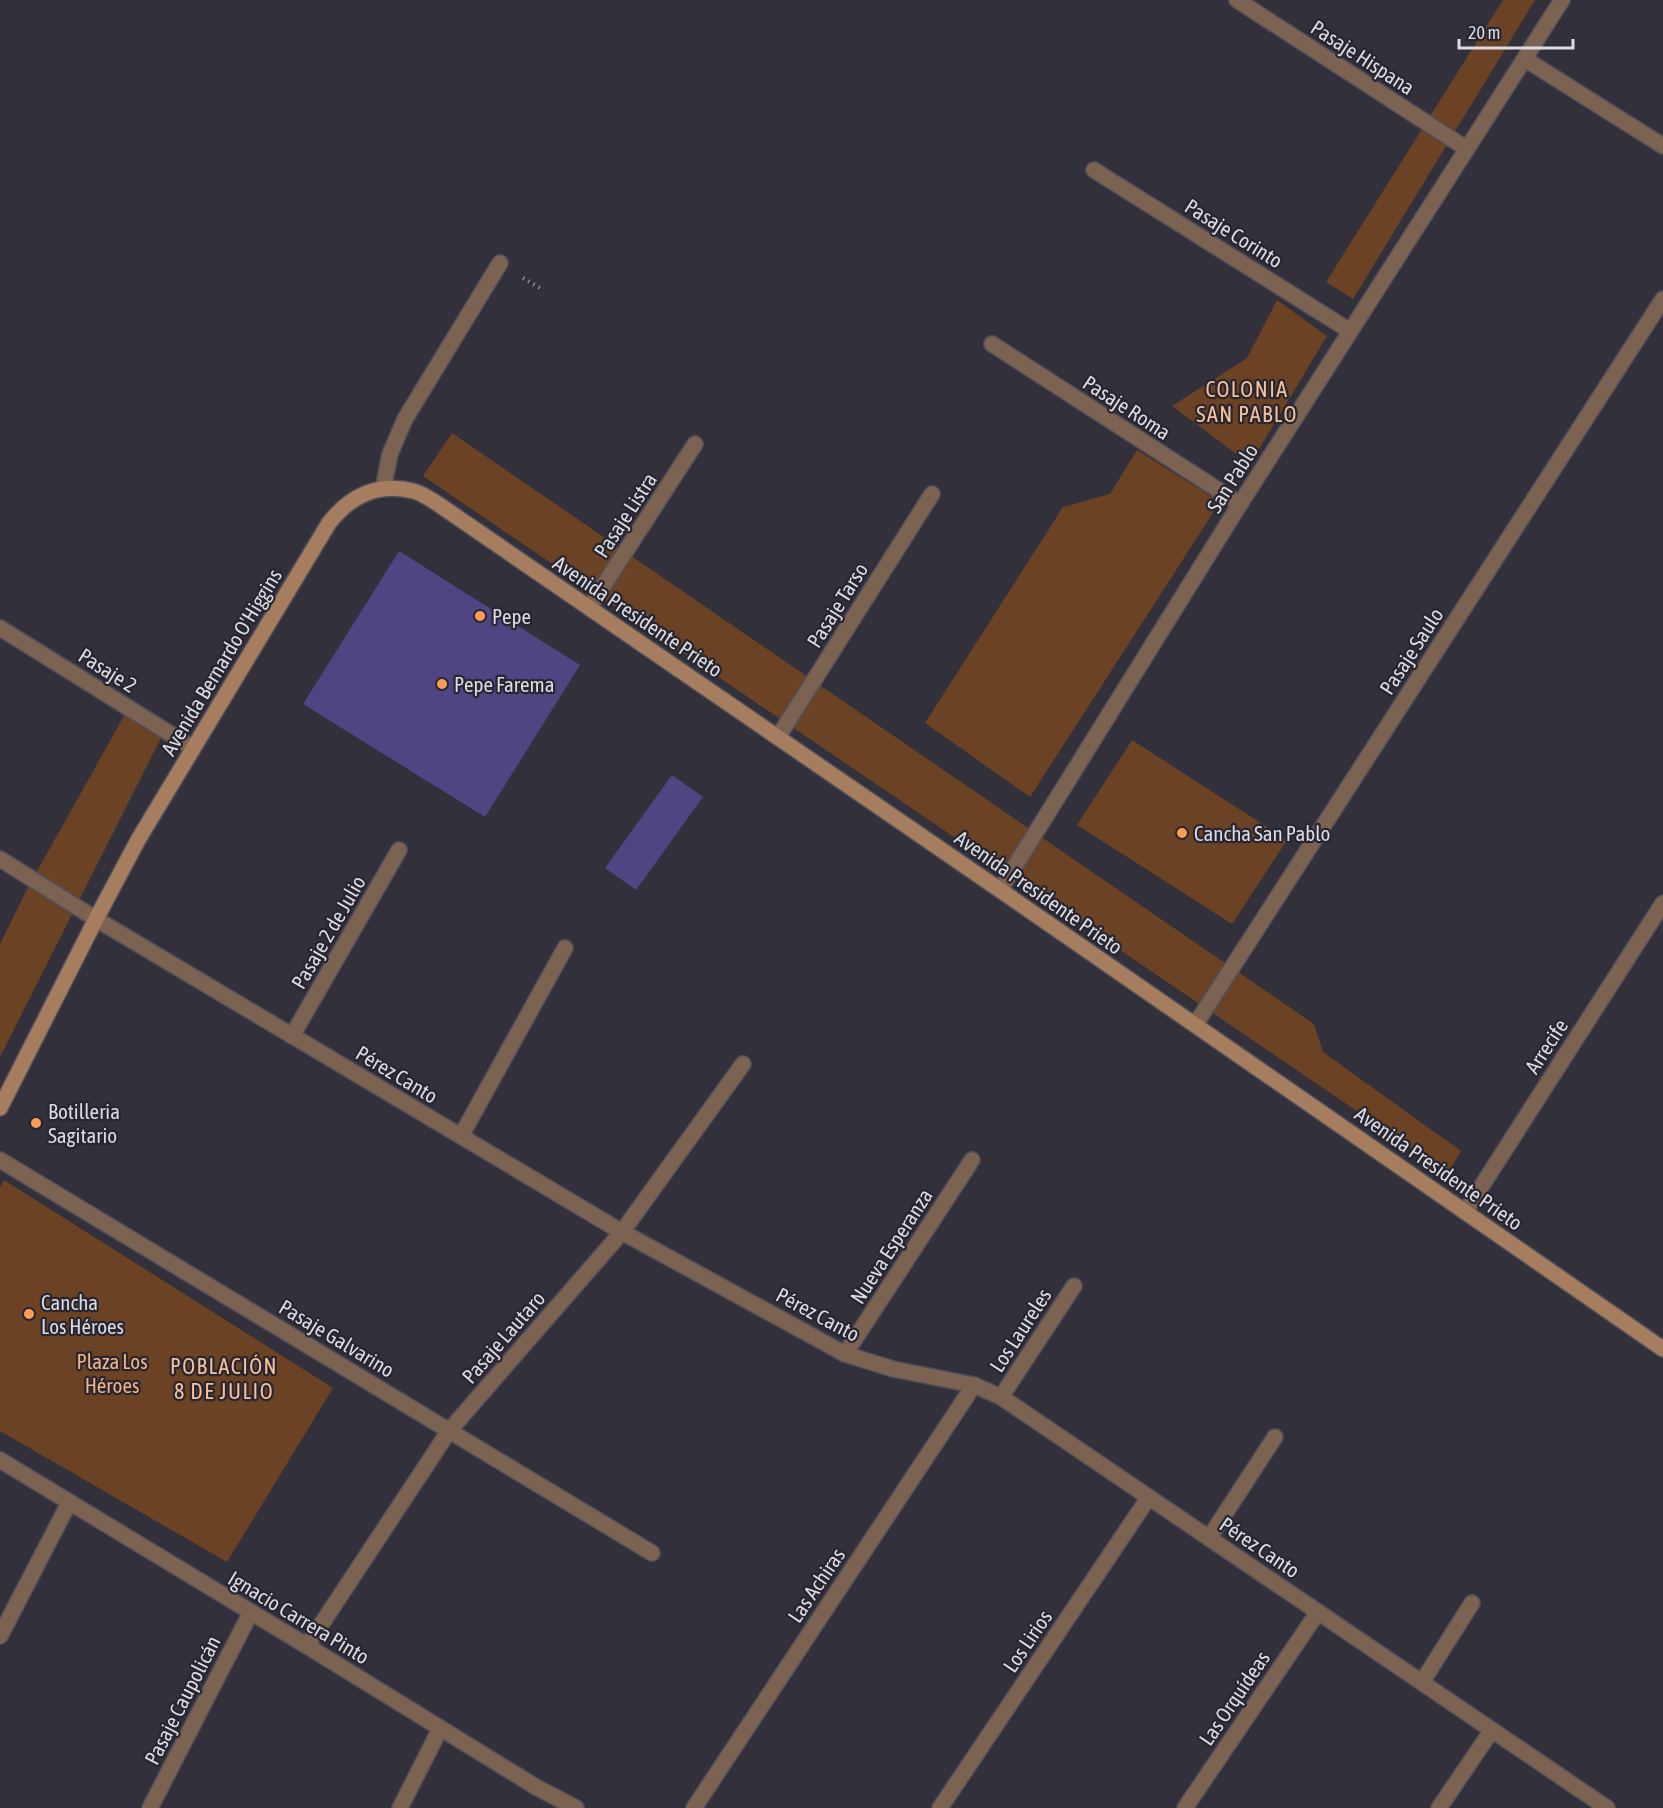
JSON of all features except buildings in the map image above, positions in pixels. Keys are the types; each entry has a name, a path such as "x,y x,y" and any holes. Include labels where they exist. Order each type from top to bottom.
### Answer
{"main road":[{"name":"Avenida Presidente Prieto","path":"383,489 402,489 421,494 778,737 1663,1349"},
{"name":"Avenida Bernardo O'Higgins","path":"0,1108 138,840 329,523 339,510 352,500 383,489"}],"street":[{"name":"Pasaje Hispana","path":"1237,0 1467,149"},
{"name":"San Pablo","path":"1000,890 1240,504 1562,0"},
{"path":"1525,59 1663,146"},
{"name":"Pasaje Corinto","path":"1094,170 1350,331"},
{"path":"383,489 390,454 405,419 500,263"},
{"name":"Pasaje Saulo","path":"1195,1025 1663,300"},
{"name":"Pasaje Roma","path":"992,344 1240,504"},
{"name":"Pasaje Listra","path":"589,608 695,444"},
{"name":"Pasaje Tarso","path":"778,737 932,494"},
{"name":"Pasaje 2","path":"0,628 193,748"},
{"name":"Pasaje 2 de Julio","path":"292,1036 399,850"},
{"name":"Pérez Canto","path":"0,859 96,919 622,1232 845,1354 894,1369 974,1385 1001,1397 1607,1808"},
{"name":"Arrecife","path":"1465,1212 1663,903"},
{"path":"461,1136 566,948"},
{"name":"Pasaje Lautaro","path":"307,1646 449,1431 622,1232 743,1064"},
{"name":"Pasaje Galvarino","path":"0,1160 652,1553"},
{"name":"Nueva Esperanza","path":"845,1354 972,1160"},
{"name":"Los Laureles","path":"1001,1397 1074,1286"},
{"name":"Las Achiras","path":"694,1808 974,1385"},
{"path":"1209,1538 1275,1437"},
{"name":"Ignacio Carrera Pinto","path":"0,1460 440,1729 536,1787 576,1808"},
{"name":"Los Lirios","path":"940,1808 1149,1497"},
{"path":"0,1636 69,1503"},
{"path":"1422,1682 1472,1603"},
{"name":"Pasaje Caupolicán","path":"150,1808 251,1612"},
{"name":"Las Orquídeas","path":"1185,1808 1318,1612"},
{"path":"400,1808 440,1729"},
{"path":"1439,1808 1492,1730"}],"green space":[{"path":"1503,0 1535,0 1353,299 1326,282"},
{"path":"1277,300 1327,336 1250,464 1172,406 1247,358"},
{"path":"452,433 1314,1024 1323,1052 1461,1151 1448,1173 423,476"},
{"path":"1137,450 1220,502 1030,797 925,723 1063,507 1110,494"},
{"path":"125,714 163,734 0,1057 0,944 26,891"},
{"name":"Cancha San Pablo","path":"1132,740 1287,840 1232,924 1077,825"},
{"name":"Plaza Los Héroes","path":"4,1180 333,1388 227,1562 0,1431 0,1188"}],"place":[{"name":"Pepe","path":"480,616"},
{"name":"Pepe Farema","path":"442,684"},
{"name":"Cancha San Pablo","path":"1182,833"},
{"name":"Botilleria Sagitario","path":"36,1123"},
{"name":"Cancha Los Héroes","path":"29,1314"}],"district":[{"name":"COLONIA SAN PABLO","path":"1247,402"},
{"name":"POBLACIÓN 8 DE JULIO","path":"224,1378"}]}
